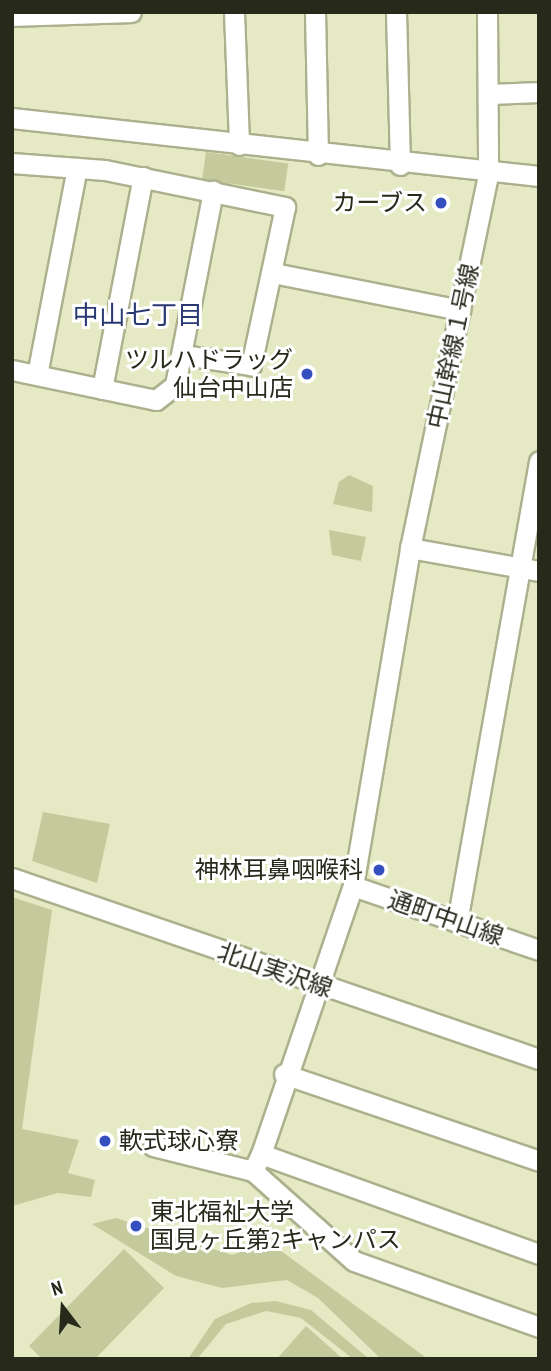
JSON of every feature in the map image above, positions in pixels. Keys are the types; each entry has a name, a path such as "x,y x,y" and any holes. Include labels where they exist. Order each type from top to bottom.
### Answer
{"street":[{"path":"12,16 131,12"},
{"path":"234,12 239,145"},
{"path":"315,12 318,155"},
{"path":"396,12 400,165"},
{"name":"中山幹線１号線","path":"257,1162 284,1074 353,886 410,548 488,175 490,94 487,12"},
{"path":"490,94 539,92"},
{"path":"12,118 488,175 539,176"},
{"path":"12,163 143,177 285,207 273,273 251,365 183,355"},
{"path":"37,375 77,168"},
{"path":"102,389 143,177"},
{"path":"12,370 156,400 175,385 213,191"},
{"path":"273,273 460,310"},
{"path":"457,922 517,567 539,461"},
{"path":"410,548 539,571"},
{"name":"北山実沢線","path":"12,878 539,1059"},
{"name":"通町中山線","path":"353,886 539,950"},
{"path":"284,1074 539,1161"},
{"path":"153,1146 257,1162 539,1254"},
{"path":"257,1162 354,1261 539,1327"}],"green space":[{"path":"206,152 288,164 284,191 202,180"},
{"path":"349,475 373,486 372,512 333,504 339,482"},
{"path":"329,530 366,537 361,561 332,555"},
{"path":"43,812 110,824 97,883 32,861"},
{"path":"12,897 52,910 22,1129 79,1140 68,1173 95,1180 91,1197 58,1193 12,1206"},
{"path":"116,1218 232,1255 267,1243 428,1359 381,1359 318,1298 287,1280 222,1288 176,1276 92,1224"},
{"path":"124,1249 164,1288 95,1359 42,1359 29,1346"},
{"path":"276,1301 311,1310 369,1359 353,1359 301,1318 266,1311 226,1324 197,1359 188,1359 215,1319 251,1303"},
{"path":"306,1326 343,1359 277,1359"}],"place":[{"name":"カーブス","path":"441,203"},
{"name":"ツルハドラッグ 仙台中山店","path":"307,374"},
{"name":"神林耳鼻咽喉科","path":"379,870"},
{"name":"軟式球心寮","path":"105,1141"},
{"name":"東北福祉大学 国見ヶ丘第2キャンパス","path":"136,1226"}],"district":[{"name":"中山七丁目","path":"138,315"}]}
